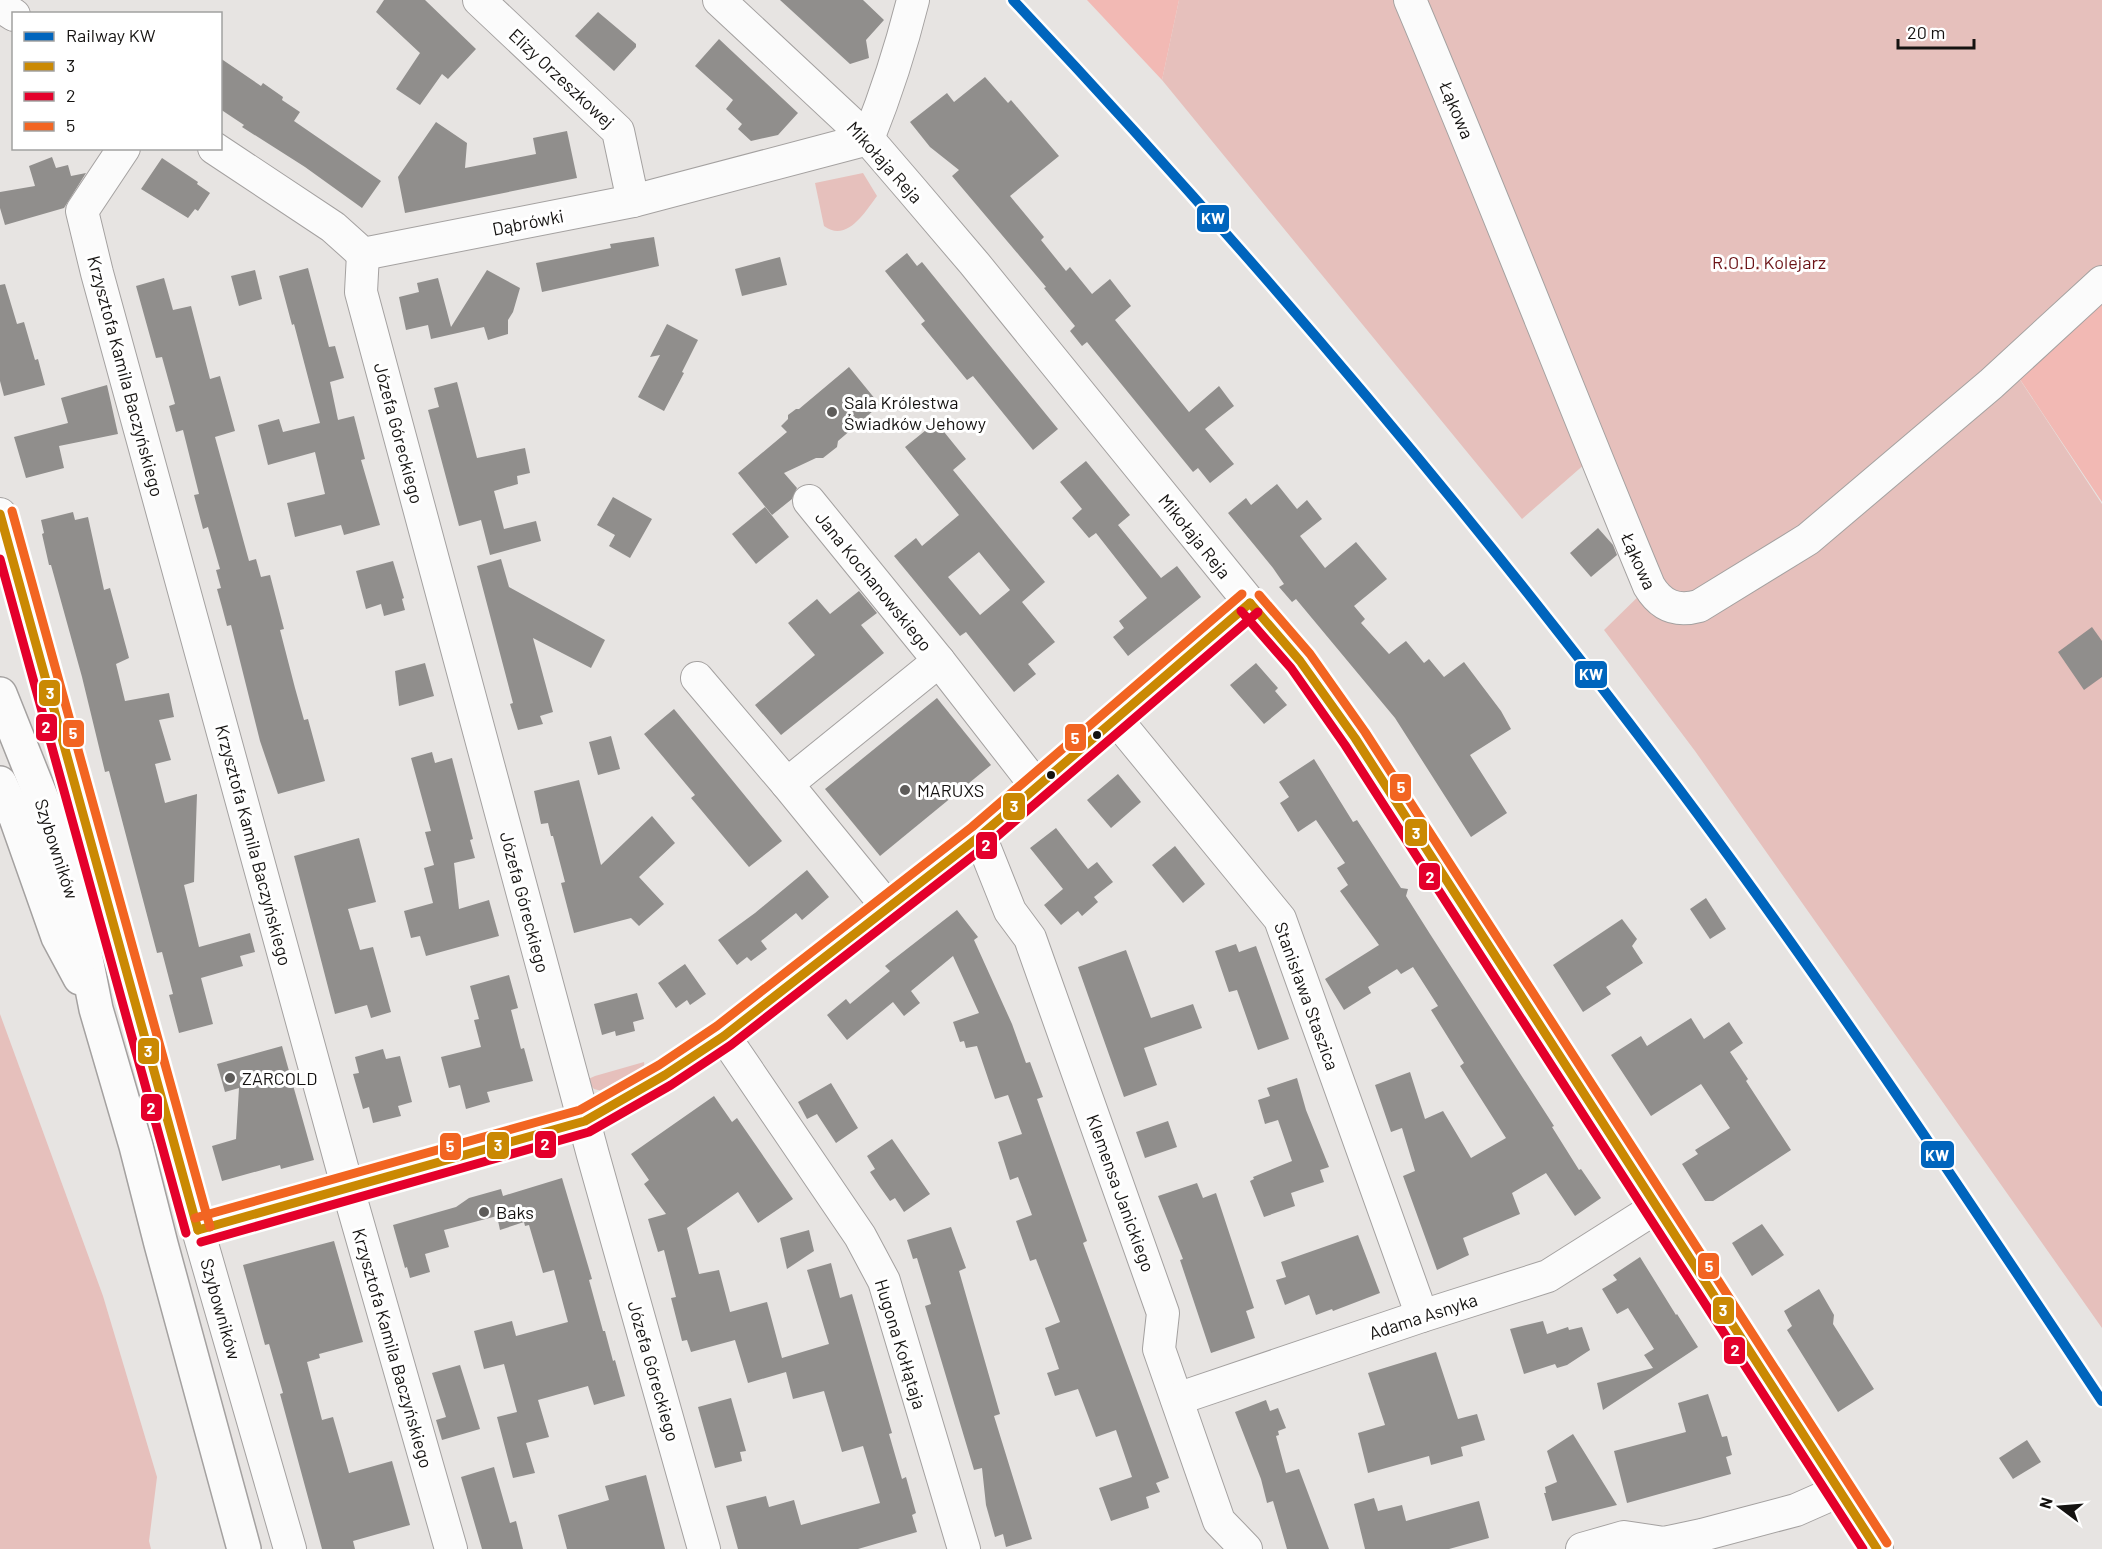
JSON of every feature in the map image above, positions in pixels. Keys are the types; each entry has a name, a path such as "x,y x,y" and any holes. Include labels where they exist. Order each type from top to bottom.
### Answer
{"main road":[{"name":"Szybowników","path":"0,694 44,803 75,903 96,1009 136,1146 160,1244 244,1549"},
{"name":"Szybowników","path":"0,783 16,818 58,937 96,1009"}],"street":[{"name":"Elizy Orzeszkowej","path":"479,0 618,131 633,201"},
{"name":"Mikołaja Reja","path":"719,0 868,139 975,263 1250,603 1300,661 1354,738 1877,1549"},
{"path":"868,139 884,100 913,0"},
{"name":"Łąkowa","path":"1410,0 1468,137 1594,456 1649,586 1655,596 1665,604 1688,609 1699,606 1808,539 1991,384 2102,282"},
{"name":"Dąbrówki","path":"363,254 633,201 868,139"},
{"name":"Krzysztofa Kamila Baczyńskiego","path":"123,150 82,211 348,1189 451,1549"},
{"path":"217,150 333,227 363,254"},
{"name":"Józefa Góreckiego","path":"363,254 361,292 585,1121 704,1549"},
{"name":"Jana Kochanowskiego","path":"809,501 939,661 1037,787"},
{"name":"Szybowników","path":"0,514 198,1230 290,1549"},
{"path":"198,1230 585,1121 665,1075 724,1036 980,836 1250,603"},
{"name":"Jana Kochanowskiego","path":"787,784 939,661"},
{"path":"697,678 889,909"},
{"name":"Stanisława Staszica","path":"1116,719 1280,919 1422,1316"},
{"name":"Klemensa Janickiego","path":"980,836 1010,911 1030,938 1163,1313 1159,1349 1219,1521 1246,1549"},
{"name":"Hugona Kołłątaja","path":"724,1036 860,1236 884,1281 964,1549"},
{"name":"Adama Asnyka","path":"1177,1399 1548,1276 1657,1207"},
{"path":"1582,1549 1624,1537 1664,1543 1702,1535 1796,1510 1839,1491"}],"green space":[{"name":"R.O.D. Kolejarz","path":"1179,0 2102,0 2102,282 2011,366 2102,504 2102,1328 1695,751 1604,630 1649,586 1594,456 1522,519 1162,80"},
{"path":"863,173 877,196 867,210 855,223 840,231 824,226 815,183"},
{"path":"0,1014 103,1296 157,1477 149,1541 151,1549 0,1549"},
{"path":"644,1062 645,1072 606,1092 594,1089 586,1080 595,1076"}],"shaded area":[{"path":"1087,0 1179,0 1162,80"},
{"path":"2102,282 2102,502 2011,366"}],"building":[{"path":"384,0 425,0 476,49 448,79 442,74 420,105 396,89 420,53 376,12"},
{"path":"780,0 863,0 884,20 866,40 869,58 850,64"},
{"path":"598,12 636,44 636,47 614,71 575,36"},
{"path":"719,39 798,113 778,135 751,141 738,129 742,124 726,109 733,100 695,66"},
{"path":"222,59 261,86 263,83 283,97 282,100 300,112 294,121 381,181 362,208 305,167 242,127 244,125 222,110"},
{"path":"985,77 1008,103 1011,100 1059,156 1010,196 1044,237 1041,240 1066,271 1070,267 1092,294 1110,279 1131,306 1115,320 1189,412 1219,386 1234,406 1205,429 1234,464 1210,483 1198,468 1193,472 1087,342 1082,346 1070,331 1075,326 1044,288 1046,287 952,176 959,170 930,147 910,122 947,93 954,102"},
{"path":"436,122 467,143 465,168 536,154 533,138 567,131 577,178 405,213 398,177"},
{"path":"52,157 56,168 68,165 71,176 86,173 64,208 5,225 0,208 0,192 35,186 29,166"},
{"path":"162,158 198,182 197,184 210,193 198,211 195,209 188,218 141,189"},
{"path":"654,237 659,266 542,292 536,263 611,248 610,244"},
{"path":"907,253 917,266 922,262 1058,429 1033,450 973,376 967,380 921,324 925,321 885,271"},
{"path":"780,257 787,285 742,296 735,269"},
{"path":"308,268 329,347 335,346 344,378 330,382 338,420 354,416 365,459 361,460 380,525 344,535 341,525 295,537 287,503 325,494 315,452 268,465 258,425 279,419 283,432 320,423 279,276"},
{"path":"255,270 262,299 239,306 231,276"},
{"path":"487,270 520,288 513,312 508,320 508,334 488,340 484,327 431,339 428,325 406,330 399,297 419,292 417,283 438,278 451,327"},
{"path":"164,278 173,310 191,306 210,379 220,376 235,431 215,437 249,561 256,559 261,577 270,575 284,629 280,630 295,688 304,720 308,719 325,781 278,794 260,741 231,625 227,626 217,589 221,588 216,570 220,569 208,527 203,529 194,495 199,494 183,430 176,432 169,406 175,404 162,357 156,358 136,286"},
{"path":"5,284 17,324 24,322 45,385 4,396 0,381 0,285"},
{"path":"667,324 698,340 664,411 638,397 660,355 650,357"},
{"name":"Sala Królestwa Świadków Jehowy","path":"849,367 880,405 838,441 837,447 823,458 816,458 784,473 797,488 792,499 772,515 738,473 787,432 781,426 788,419 788,415 799,409"},
{"path":"457,382 477,458 525,448 530,473 517,476 518,484 494,491 504,529 536,521 541,541 490,555 481,520 459,526 428,410 439,407 434,388"},
{"path":"107,385 118,434 59,446 64,468 26,478 14,437 68,423 61,398"},
{"path":"936,422 966,459 953,470 1045,582 1022,602 1055,642 1028,664 1036,674 1014,692 966,632 960,636 894,556 916,538 922,546 959,515 905,447","holes":["979,552 1010,590 980,615 948,577"]},
{"path":"1086,461 1130,515 1118,525 1161,578 1177,566 1201,597 1128,656 1113,637 1124,628 1119,621 1147,598 1096,533 1089,538 1072,518 1082,509 1060,482"},
{"path":"1277,484 1297,509 1307,500 1322,519 1300,536 1325,568 1356,542 1387,579 1354,606 1365,619 1361,623 1389,654 1406,641 1424,663 1429,659 1444,677 1464,662 1501,711 1511,729 1470,755 1507,813 1471,837 1395,718 1296,599 1292,602 1279,587 1284,584 1273,568 1228,513 1246,498 1251,505"},
{"path":"613,497 652,519 630,558 609,546 615,535 597,525"},
{"path":"765,507 789,537 756,564 732,534"},
{"path":"73,512 75,520 88,517 104,590 110,588 129,658 116,664 125,701 169,693 174,717 159,720 171,760 155,764 165,803 197,794 194,882 184,885 199,947 250,933 255,952 240,956 243,966 201,978 213,1024 179,1033 169,995 173,994 162,952 157,953 109,771 105,772 82,677 42,534 44,533 41,520"},
{"path":"1598,528 1613,545 1617,555 1591,577 1570,553"},
{"path":"501,559 509,587 605,640 591,668 533,638 553,712 540,716 543,724 518,730 477,566"},
{"path":"393,561 404,598 402,599 405,610 384,616 381,604 366,609 356,571"},
{"path":"859,591 877,613 861,625 884,653 781,735 755,705 815,655 788,623 817,599 830,614"},
{"path":"2092,627 2102,641 2102,677 2084,690 2058,652"},
{"path":"425,663 434,696 399,706 395,671"},
{"path":"1256,663 1278,688 1275,691 1287,705 1264,724 1230,685"},
{"path":"937,698 991,765 880,856 825,789"},
{"path":"674,709 782,841 749,867 691,798 695,795 644,734"},
{"path":"611,736 620,769 598,775 589,742"},
{"path":"432,752 435,763 452,758 473,839 470,840 475,858 454,863 459,909 489,900 499,936 426,956 420,936 411,938 404,911 433,903 424,868 434,865 425,832 431,831 411,758"},
{"path":"1314,759 1353,822 1357,820 1401,888 1408,889 1406,896 1554,1126 1552,1127 1579,1170 1581,1169 1601,1198 1575,1216 1546,1173 1512,1193 1520,1214 1463,1238 1469,1255 1437,1270 1403,1176 1415,1171 1402,1128 1391,1132 1375,1085 1410,1072 1425,1119 1443,1111 1471,1158 1506,1138 1460,1066 1464,1063 1431,1010 1438,1006 1413,967 1401,974 1397,969 1368,987 1371,993 1344,1010 1325,979 1379,945 1340,891 1348,885 1337,868 1345,863 1316,820 1298,832 1280,803 1289,797 1279,782"},
{"path":"1118,774 1141,802 1111,828 1087,800"},
{"path":"579,780 601,865 652,816 675,843 639,877 664,904 639,926 631,918 574,933 561,883 565,882 553,836 551,836 548,823 541,824 534,791"},
{"path":"1056,828 1088,869 1097,862 1113,882 1094,897 1098,902 1082,916 1078,911 1061,925 1044,905 1063,889 1030,848"},
{"path":"359,838 376,902 348,909 360,950 373,947 391,1012 371,1018 367,1005 335,1014 294,856"},
{"path":"1175,846 1205,884 1183,903 1152,865"},
{"path":"807,870 829,897 802,920 796,913 761,941 767,949 751,961 747,957 737,965 718,940"},
{"path":"1706,898 1726,929 1710,939 1690,909"},
{"path":"957,910 978,937 974,940 1012,1024 1026,1063 1030,1062 1043,1097 1037,1099 1087,1241 1083,1243 1169,1478 1156,1483 1160,1492 1146,1497 1149,1508 1111,1521 1099,1488 1132,1477 1116,1430 1096,1437 1078,1389 1055,1396 1047,1373 1059,1369 1045,1328 1060,1322 1036,1259 1030,1261 1016,1221 1032,1215 1018,1177 1010,1180 998,1142 1022,1134 1008,1095 995,1099 977,1046 966,1048 964,1041 960,1042 953,1022 979,1013 953,956 911,991 920,1003 904,1016 893,1002 847,1040 827,1015 846,999 850,1004 890,971 885,966"},
{"path":"1622,919 1637,939 1632,946 1643,963 1606,987 1611,994 1583,1012 1553,965"},
{"path":"1236,944 1239,952 1256,946 1289,1039 1258,1050 1237,990 1229,992 1215,951"},
{"path":"1126,950 1151,1018 1193,1004 1202,1028 1144,1048 1157,1085 1124,1097 1078,967"},
{"path":"685,964 706,994 690,1005 687,1000 676,1008 658,983"},
{"path":"509,975 518,1008 511,1010 521,1049 524,1048 533,1081 487,1092 490,1102 466,1109 460,1085 449,1088 441,1057 481,1047 474,1020 479,1019 470,986"},
{"path":"637,993 644,1019 633,1022 635,1031 616,1036 615,1031 602,1035 594,1004"},
{"path":"1691,1018 1704,1039 1729,1022 1743,1043 1730,1052 1791,1150 1713,1201 1705,1201 1682,1164 1698,1154 1695,1150 1730,1128 1701,1084 1651,1116 1611,1055 1641,1036 1647,1046"},
{"path":"282,1046 314,1160 281,1169 280,1165 222,1181 212,1146 236,1139 239,1088 225,1092 217,1064"},
{"path":"383,1049 386,1059 400,1056 412,1102 398,1106 401,1116 373,1123 369,1107 363,1109 353,1074 359,1073 355,1057"},
{"path":"1297,1078 1306,1110 1329,1167 1320,1170 1324,1182 1291,1193 1295,1206 1264,1217 1250,1181 1254,1179 1253,1177 1292,1161 1278,1120 1265,1124 1258,1100 1270,1096 1267,1088"},
{"path":"831,1083 858,1128 836,1143 817,1114 807,1119 798,1102"},
{"path":"714,1096 732,1122 737,1118 793,1199 758,1223 738,1192 687,1228 699,1274 719,1270 730,1312 767,1302 782,1358 829,1344 807,1270 831,1263 840,1298 852,1294 892,1433 889,1434 902,1479 906,1477 916,1513 912,1515 917,1532 858,1549 738,1549 726,1506 766,1496 769,1507 794,1500 801,1525 880,1503 863,1446 842,1452 824,1391 793,1399 786,1372 748,1383 735,1340 691,1352 687,1340 682,1341 671,1298 676,1297 664,1250 658,1252 648,1219 666,1214 644,1184 649,1180 631,1154"},
{"path":"1168,1121 1177,1147 1145,1158 1136,1132"},
{"path":"892,1139 930,1194 904,1212 895,1198 890,1201 870,1172 875,1169 867,1156"},
{"path":"562,1178 592,1279 589,1280 603,1331 605,1331 613,1361 615,1360 625,1396 594,1405 588,1386 538,1400 549,1437 526,1443 535,1473 513,1478 497,1417 517,1412 504,1364 484,1369 474,1331 512,1321 516,1336 568,1322 554,1270 543,1273 529,1225 525,1226 524,1222 500,1230 497,1216 444,1230 449,1247 425,1254 430,1272 410,1278 393,1225 456,1207 469,1198 501,1189 503,1196"},
{"path":"1197,1183 1203,1198 1216,1193 1254,1308 1246,1311 1255,1338 1211,1353 1180,1260 1183,1259 1158,1196"},
{"path":"1762,1224 1784,1255 1752,1276 1732,1243"},
{"path":"951,1227 966,1268 959,1271 1000,1414 994,1416 1032,1539 1006,1547 1003,1534 995,1537 986,1505 982,1468 974,1470 925,1306 931,1304 917,1258 913,1259 907,1240"},
{"path":"809,1230 814,1251 787,1269 780,1238"},
{"path":"1358,1235 1380,1293 1316,1315 1309,1295 1285,1305 1276,1280 1286,1277 1281,1262"},
{"path":"334,1241 363,1342 319,1354 320,1358 307,1362 322,1420 333,1417 349,1473 392,1461 410,1525 353,1541 355,1549 322,1549 280,1394 283,1393 269,1344 265,1345 243,1265"},
{"path":"1640,1257 1698,1347 1603,1410 1597,1383 1653,1368 1644,1355 1654,1349 1628,1308 1617,1314 1602,1289 1617,1280 1613,1275"},
{"path":"1819,1289 1834,1315 1833,1324 1874,1389 1838,1412 1787,1330 1792,1326 1784,1311"},
{"path":"1543,1321 1547,1334 1568,1327 1569,1330 1582,1327 1590,1350 1567,1365 1557,1368 1555,1364 1524,1374 1510,1329"},
{"path":"1436,1352 1458,1419 1477,1414 1485,1440 1461,1447 1463,1456 1431,1465 1429,1456 1368,1473 1358,1433 1385,1425 1368,1373"},
{"path":"460,1365 480,1429 442,1440 436,1420 446,1417 432,1373"},
{"path":"1708,1394 1722,1437 1727,1436 1732,1455 1726,1457 1731,1474 1627,1503 1614,1451 1686,1432 1678,1403"},
{"path":"731,1398 746,1451 740,1452 742,1461 715,1468 698,1407"},
{"path":"1266,1400 1270,1411 1278,1408 1286,1428 1278,1431 1279,1435 1276,1436 1286,1473 1299,1469 1329,1549 1287,1549 1273,1501 1267,1503 1261,1479 1235,1412"},
{"path":"1573,1434 1617,1505 1552,1521 1544,1493 1546,1493 1545,1487 1557,1482 1547,1451"},
{"path":"2027,1440 2041,1462 2013,1479 1999,1458"},
{"path":"494,1467 510,1523 516,1521 523,1549 482,1549 461,1477"},
{"path":"646,1475 665,1549 567,1549 558,1515 609,1500 605,1486"},
{"path":"1374,1498 1378,1511 1402,1505 1406,1521 1479,1501 1489,1538 1449,1549 1365,1549 1354,1504"}],"rail line":[{"name":"KW","path":"1013,0 1193,196 1367,396 1535,602 1617,707 1802,958 2102,1401"}],"transit line":[{"name":"5","path":"12,511 210,1227"},
{"name":"3","path":"0,514 198,1230"},
{"name":"2","path":"0,559 186,1233"},
{"name":"5","path":"195,1218 580,1110 659,1065 717,1026 972,827 1242,594"},
{"name":"5","path":"1259,595 1310,654 1365,732 1887,1543"},
{"name":"3","path":"1250,603 1300,661 1355,738 1877,1549"},
{"name":"3","path":"198,1230 585,1121 665,1075 724,1036 980,836 1250,603"},
{"name":"2","path":"1241,611 1291,668 1345,745 1863,1549"},
{"name":"2","path":"201,1242 589,1132 671,1085 731,1045 987,845 1258,612"}],"place":[{"name":"Sala Królestwa Świadków Jehowy","path":"832,412"},
{"name":"MARUXS","path":"905,790"},
{"name":"ZARCOLD","path":"230,1078"},
{"name":"Baks","path":"484,1212"}]}
